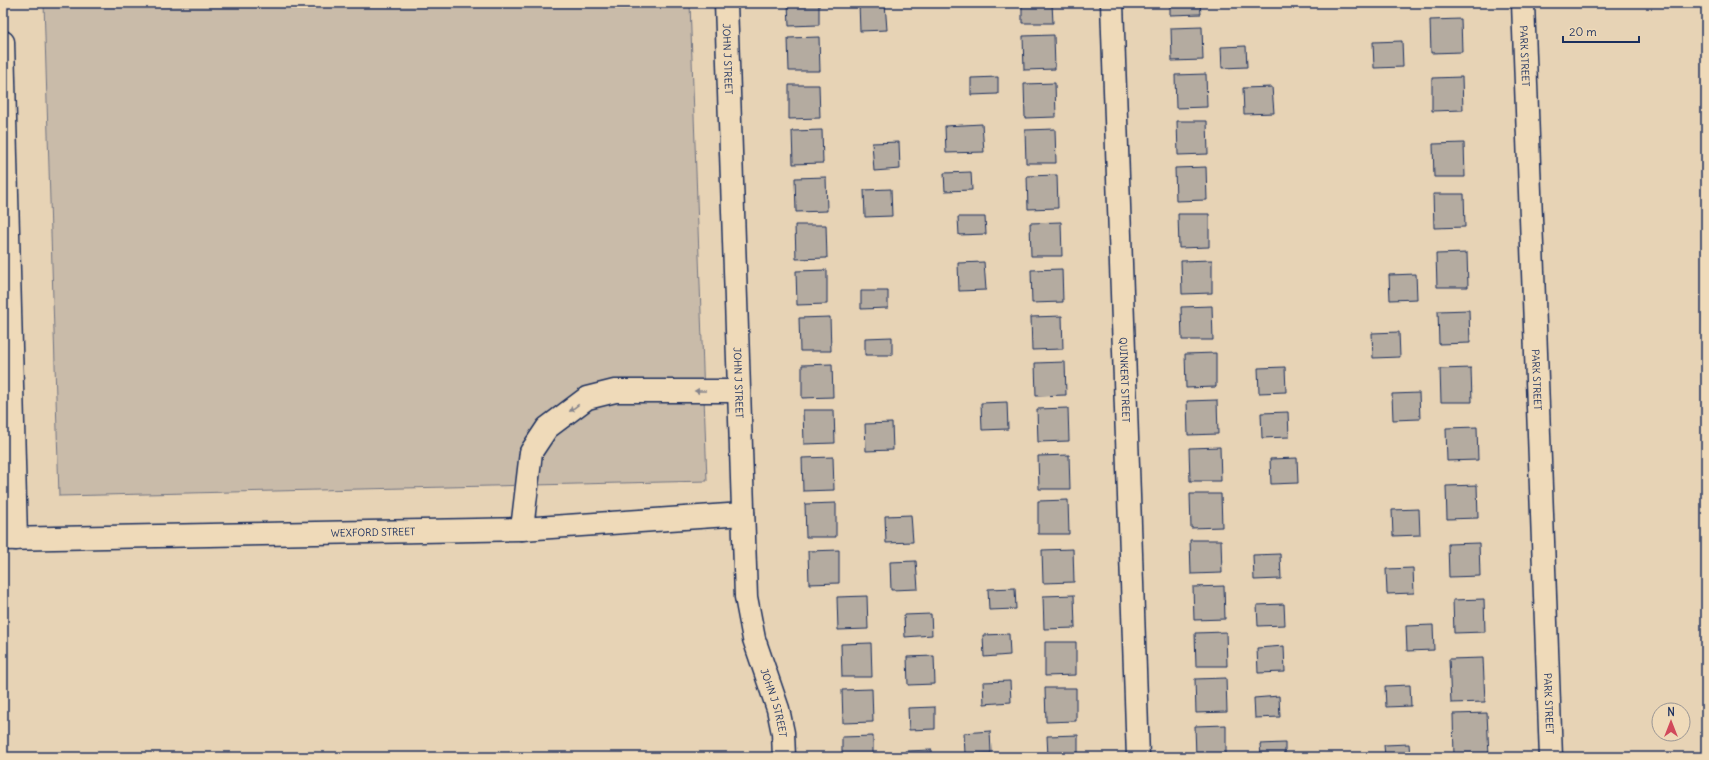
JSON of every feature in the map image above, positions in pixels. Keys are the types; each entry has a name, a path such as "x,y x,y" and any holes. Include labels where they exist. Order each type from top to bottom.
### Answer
{"street":[{"name":"JOHN J STREET","path":"726,3 746,597 754,639 778,709 783,733 784,757"},
{"name":"QUINKERT STREET","path":"1112,3 1138,757"},
{"name":"PARK STREET","path":"1523,3 1551,757"},
{"path":"3,42 9,539"},
{"path":"522,529 531,452 547,428 587,398 615,391 739,391"},
{"name":"WEXFORD STREET","path":"9,539 522,529 743,514"}],"shaded area":[{"path":"44,3 690,3 707,481 59,496"}],"building":[{"path":"788,3 819,3 819,25 789,26"},
{"path":"859,3 885,3 887,30 860,31"},
{"path":"1022,3 1052,3 1053,23 1022,23"},
{"path":"1170,3 1200,3 1201,14 1170,15"},
{"path":"1461,19 1462,52 1431,53 1430,20"},
{"path":"1202,27 1203,60 1172,61 1171,28"},
{"path":"1054,35 1055,69 1024,70 1023,36"},
{"path":"819,37 820,71 789,71 788,38"},
{"path":"1402,41 1403,67 1374,68 1373,42"},
{"path":"1246,46 1247,67 1222,68 1221,47"},
{"path":"1206,74 1207,107 1176,108 1175,75"},
{"path":"998,77 998,94 971,95 971,78"},
{"path":"1462,77 1463,110 1432,111 1432,78"},
{"path":"1055,83 1056,117 1025,118 1024,84"},
{"path":"789,85 819,85 820,118 789,119"},
{"path":"1272,87 1274,113 1244,114 1243,88"},
{"path":"1177,121 1207,121 1208,154 1178,155"},
{"path":"982,124 984,152 946,153 945,126"},
{"path":"1055,129 1056,163 1026,163 1025,130"},
{"path":"822,130 823,163 793,164 792,131"},
{"path":"899,142 900,169 874,171 872,143"},
{"path":"1464,143 1465,177 1434,177 1433,144"},
{"path":"1206,167 1207,200 1176,201 1175,168"},
{"path":"971,172 972,190 945,191 944,173"},
{"path":"1057,175 1058,208 1028,209 1027,176"},
{"path":"826,177 827,211 796,212 795,178"},
{"path":"891,189 892,216 865,217 864,190"},
{"path":"1433,194 1464,194 1465,227 1434,228"},
{"path":"1178,214 1209,214 1209,247 1179,248"},
{"path":"958,217 985,217 986,234 959,235"},
{"path":"1061,222 1062,256 1031,256 1030,223"},
{"path":"795,225 826,225 827,258 796,259"},
{"path":"1467,253 1468,287 1437,287 1436,254"},
{"path":"1212,260 1212,293 1182,294 1181,261"},
{"path":"984,262 986,290 959,291 958,263"},
{"path":"1062,269 1063,302 1032,303 1031,270"},
{"path":"827,270 827,304 797,305 796,271"},
{"path":"1416,274 1417,299 1390,300 1389,275"},
{"path":"861,291 888,291 888,308 861,309"},
{"path":"1212,306 1213,340 1182,340 1181,307"},
{"path":"1469,310 1470,343 1439,344 1438,311"},
{"path":"1062,316 1063,349 1032,350 1031,317"},
{"path":"830,317 831,351 800,351 799,318"},
{"path":"1399,332 1400,357 1373,358 1372,333"},
{"path":"892,337 892,355 865,355 865,338"},
{"path":"1216,353 1216,387 1186,388 1185,354"},
{"path":"1065,362 1066,395 1036,396 1035,363"},
{"path":"832,364 833,397 802,398 802,365"},
{"path":"1285,367 1286,392 1259,393 1258,368"},
{"path":"1471,368 1472,402 1441,402 1440,369"},
{"path":"1419,393 1420,419 1393,420 1392,394"},
{"path":"1217,400 1218,434 1188,435 1187,401"},
{"path":"1007,402 1008,429 982,430 981,403"},
{"path":"1068,408 1069,441 1038,442 1037,409"},
{"path":"803,410 834,410 835,443 804,444"},
{"path":"1288,412 1289,437 1262,438 1261,413"},
{"path":"892,423 893,450 866,451 865,424"},
{"path":"1477,427 1478,460 1447,461 1446,428"},
{"path":"1220,447 1221,481 1190,481 1189,448"},
{"path":"1069,455 1070,489 1039,489 1038,456"},
{"path":"833,457 834,490 803,491 802,458"},
{"path":"1297,458 1298,483 1271,484 1270,459"},
{"path":"1477,485 1478,518 1447,519 1446,486"},
{"path":"1190,494 1221,494 1222,527 1191,528"},
{"path":"1068,500 1069,534 1038,534 1038,501"},
{"path":"836,503 836,537 806,537 805,504"},
{"path":"1419,509 1420,535 1393,536 1392,510"},
{"path":"911,515 913,542 886,543 885,516"},
{"path":"1190,540 1221,540 1222,573 1191,574"},
{"path":"1479,543 1480,576 1449,577 1448,544"},
{"path":"1073,549 1074,582 1043,583 1042,550"},
{"path":"839,550 839,583 809,584 808,551"},
{"path":"1280,554 1281,579 1254,580 1253,555"},
{"path":"916,561 918,589 891,590 890,562"},
{"path":"1413,568 1414,593 1387,594 1386,569"},
{"path":"1224,586 1225,619 1194,620 1193,587"},
{"path":"1015,588 1016,609 989,610 988,589"},
{"path":"1074,595 1075,628 1044,629 1043,596"},
{"path":"867,596 868,629 838,630 837,597"},
{"path":"1484,599 1485,632 1454,633 1453,600"},
{"path":"1284,604 1285,625 1258,626 1257,605"},
{"path":"931,614 932,635 905,637 904,615"},
{"path":"1433,625 1434,650 1407,651 1406,626"},
{"path":"1226,632 1227,666 1196,666 1195,633"},
{"path":"1009,634 1010,655 984,657 983,635"},
{"path":"1045,642 1076,642 1076,675 1045,676"},
{"path":"871,643 872,677 842,677 841,644"},
{"path":"1284,646 1285,672 1258,673 1257,648"},
{"path":"934,656 935,684 908,685 907,657"},
{"path":"1483,658 1485,702 1451,703 1449,659"},
{"path":"1226,678 1227,712 1196,713 1195,679"},
{"path":"1010,681 1011,702 984,704 983,682"},
{"path":"1410,685 1411,706 1386,707 1385,686"},
{"path":"1045,688 1076,688 1076,721 1046,722"},
{"path":"872,689 873,722 843,723 842,690"},
{"path":"1279,696 1280,717 1255,718 1254,698"},
{"path":"935,707 935,729 909,730 908,708"},
{"path":"1487,713 1489,756 1454,757 1453,714"},
{"path":"1226,725 1226,757 1196,757 1195,726"},
{"path":"990,731 991,753 965,754 964,733"},
{"path":"1078,735 1078,757 1048,757 1047,736"},
{"path":"873,736 873,757 842,757 842,737"},
{"path":"1285,743 1285,757 1261,757 1260,744"},
{"path":"1409,744 1410,757 1385,757 1384,745"},
{"path":"932,750 932,757 905,757 905,751"}]}
